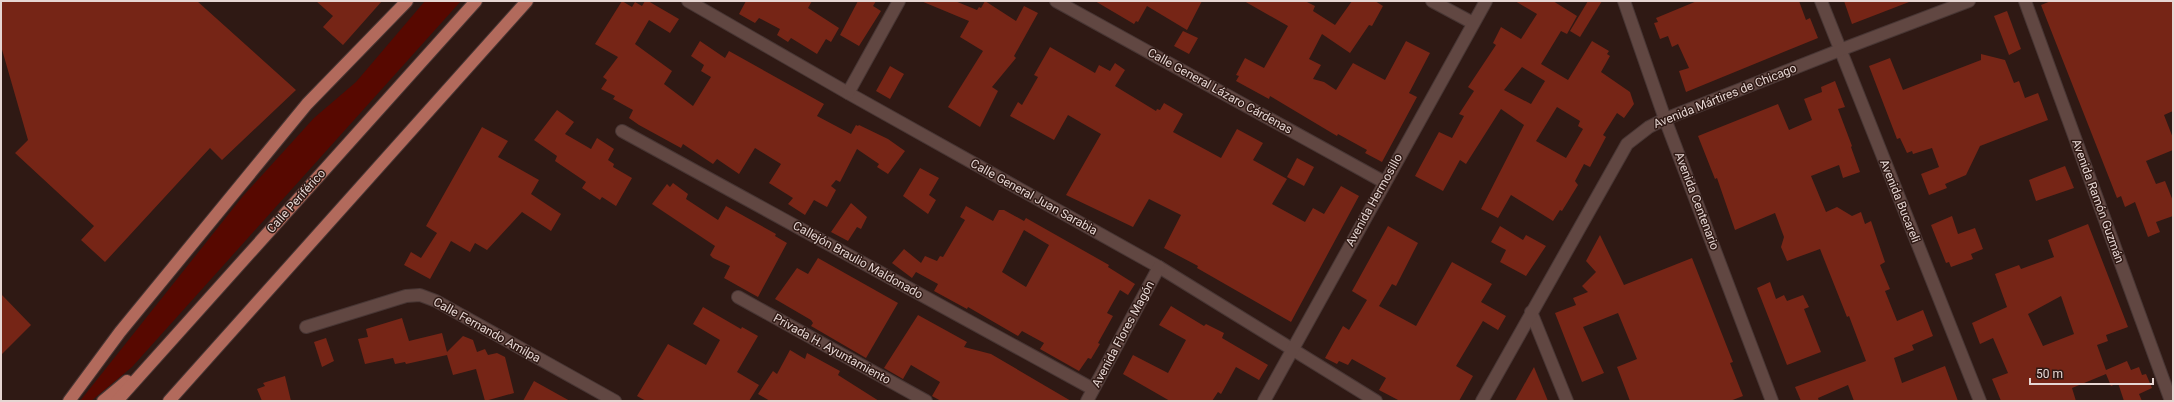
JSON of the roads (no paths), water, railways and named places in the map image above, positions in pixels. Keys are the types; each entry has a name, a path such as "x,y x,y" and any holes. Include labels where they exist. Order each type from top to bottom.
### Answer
{"highway":[{"path":"69,401 120,332 292,122 407,1"},
{"name":"Calle Periférico","path":"117,401 476,1"},
{"path":"169,401 527,1"},
{"path":"103,401 155,357"}],"street":[{"name":"Calle General Juan Sarabia","path":"688,1 1159,268 1376,401"},
{"path":"848,93 899,1"},
{"name":"Calle General Lázaro Cárdenas","path":"1056,1 1384,182"},
{"path":"1432,1 1473,23"},
{"name":"Avenida Hermosillo","path":"1264,401 1384,182 1486,1"},
{"name":"Avenida Centenario","path":"1624,1 1665,119 1772,401"},
{"name":"Avenida Bucareli","path":"1821,1 1980,401"},
{"name":"Avenida Mártires de Chicago","path":"1482,401 1627,144 1649,127 1665,119 1969,1"},
{"name":"Avenida Ramón Guzmán","path":"2026,1 2171,401"},
{"name":"Callejón Braulio Maldonado","path":"622,131 1094,389"},
{"name":"Avenida Flores Magón","path":"1087,401 1159,268"},
{"name":"Calle Fernando Amilpa","path":"306,327 406,296 420,295 436,301 615,401"},
{"name":"Privada H. Ayuntamiento","path":"738,297 926,401"},
{"path":"1532,312 1567,401"}]}
